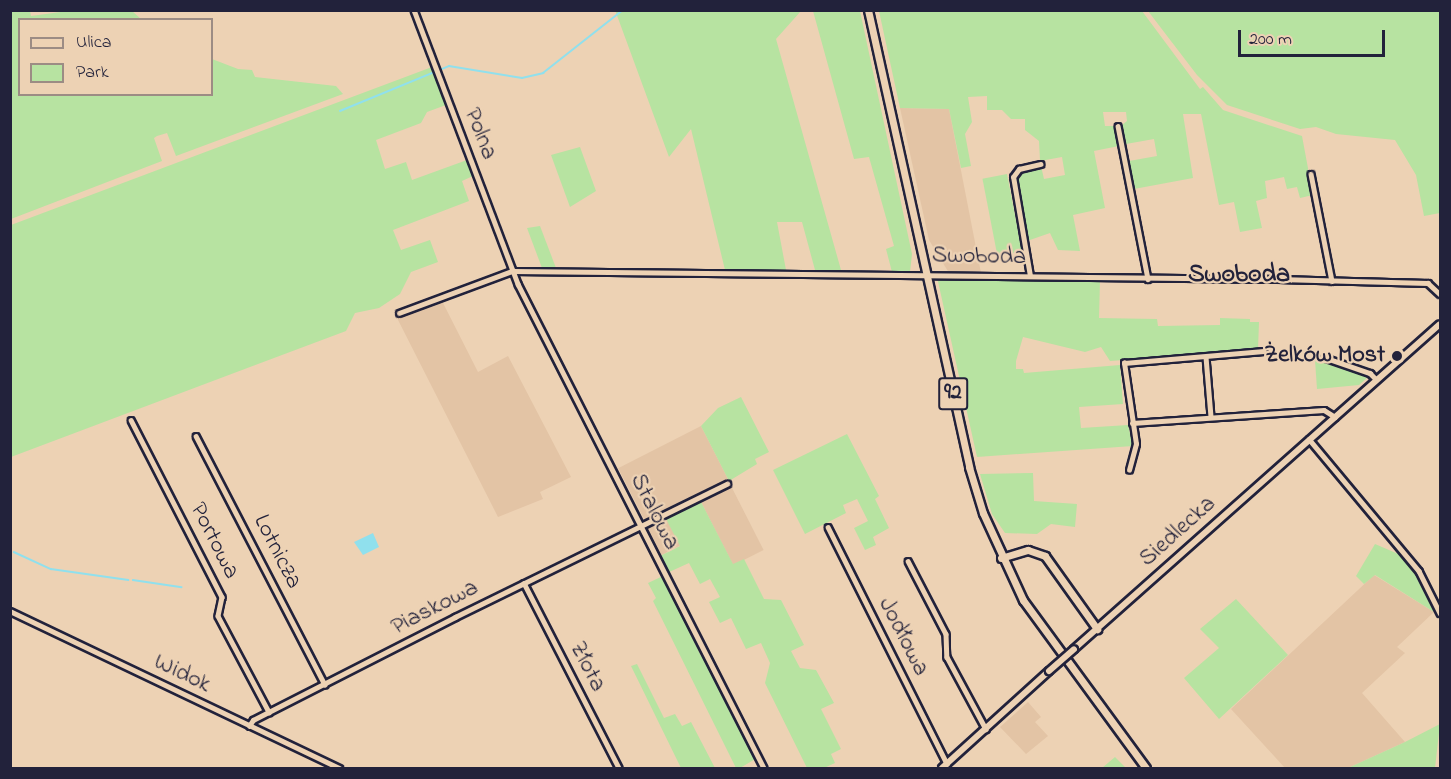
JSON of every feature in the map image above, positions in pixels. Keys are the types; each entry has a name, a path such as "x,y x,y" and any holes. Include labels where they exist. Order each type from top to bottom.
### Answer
{"main road":[{"name":"92","path":"868,10 969,467 1000,558 1040,627 1146,768"},
{"name":"Siedlecka","path":"945,766 1440,324"},
{"path":"1000,558 1028,550 1045,556 1097,629"}],"street":[{"name":"Polna","path":"414,10 513,271"},
{"path":"1118,126 1148,279"},
{"path":"1030,276 1012,177 1019,169 1040,164"},
{"path":"1311,174 1332,281"},
{"name":"Swoboda","path":"513,271 926,274 1332,281 1428,284 1440,294"},
{"path":"399,314 513,271"},
{"name":"Stalowa","path":"513,271 764,768"},
{"path":"1129,470 1136,444 1124,363 1263,351"},
{"path":"1206,357 1212,417"},
{"path":"1323,357 1370,373 1376,379"},
{"path":"1132,423 1324,410 1335,417"},
{"name":"Portowa","path":"130,420 222,597 218,616 269,712"},
{"name":"Lotnicza","path":"196,436 326,685"},
{"path":"1309,439 1419,570 1440,613"},
{"name":"Piaskowa","path":"249,726 269,712 524,583 727,484"},
{"name":"Jodłowa","path":"828,527 945,766"},
{"path":"908,561 946,634 947,657 986,729"},
{"name":"Złota","path":"524,583 619,768"},
{"name":"Widok","path":"10,611 339,768"}],"shaded area":[{"path":"900,108 949,109 981,273 949,273 929,240"},
{"path":"441,299 478,372 508,356 571,477 540,492 543,499 498,517 396,316"},
{"path":"701,426 729,481 646,523 618,468"},
{"path":"730,484 764,550 733,565 700,499"},
{"path":"666,518 680,546 659,557 645,529"},
{"path":"1374,575 1434,612 1397,647 1405,653 1362,693 1405,742 1348,768 1285,768 1231,709"},
{"path":"1028,702 1041,717 1035,722 1048,736 1026,754 1000,727"}],"green space":[{"path":"11,10 30,11 31,16 68,11 132,11 140,18 18,18 18,96 213,96 213,59 238,69 252,70 255,77 336,86 343,94 176,156 167,133 157,136 154,138 162,161 11,219"},
{"path":"615,10 801,11 776,39 841,270 815,270 802,222 777,222 786,270 725,270 691,129 669,157"},
{"path":"813,11 860,11 912,254 910,272 892,272 886,249 894,246 869,157 854,159"},
{"path":"879,11 1142,11 1200,89 1203,87 1223,110 1302,136 1313,195 1300,198 1297,187 1287,189 1284,177 1265,181 1267,198 1256,201 1262,228 1240,232 1234,202 1219,205 1201,114 1183,114 1193,178 1134,189 1129,161 1157,156 1154,139 1126,144 1122,125 1127,121 1126,112 1103,112 1105,126 1116,126 1119,146 1094,151 1105,208 1073,215 1080,251 1058,250 1050,233 1027,241 1015,174 1041,166 1044,179 1065,175 1062,157 1040,161 1039,141 1025,130 1025,119 1011,119 1002,110 987,110 987,96 968,97 972,122 965,134 971,166 961,168 949,109 900,108"},
{"path":"1148,11 1440,11 1440,213 1424,216 1416,175 1395,140 1336,134 1316,127 1300,129 1227,105 1197,75"},
{"path":"432,67 446,105 427,112 421,123 376,140 385,169 406,162 412,180 467,160 473,176 462,181 469,201 393,230 401,250 430,240 438,262 411,272 400,294 379,308 355,313 346,331 11,457 11,225"},
{"path":"580,147 596,191 570,207 551,155"},
{"path":"1007,174 1022,252 998,256 982,179"},
{"path":"540,226 556,268 542,268 527,228"},
{"path":"937,277 1100,281 1099,318 1157,319 1158,326 1220,325 1220,318 1250,319 1250,322 1259,322 1258,350 1110,361 1101,347 1085,352 1023,337 1016,369 1023,369 1024,373 1120,365 1123,404 1079,407 1081,428 1128,425 1133,446 977,457"},
{"path":"1315,360 1368,377 1359,385 1317,389"},
{"path":"741,397 769,452 755,459 757,464 729,481 701,426 718,408"},
{"path":"847,434 879,496 875,499 889,528 873,537 876,545 865,550 854,528 868,521 857,499 843,505 846,513 805,534 773,470"},
{"path":"1033,473 1034,501 1077,504 1075,527 1051,524 1037,534 1005,533 992,514 980,474"},
{"path":"700,500 733,564 744,559 764,599 781,600 804,645 791,651 800,668 816,670 834,703 821,709 841,749 831,754 835,763 824,768 807,768 765,683 770,663 761,643 746,649 731,618 720,623 709,602 720,597 710,579 700,584 689,563 667,573 658,557 680,546 665,517"},
{"path":"1375,544 1403,556 1415,569 1434,612 1375,575 1364,584 1356,576"},
{"path":"663,576 701,656 705,655 757,758 740,768 736,768 653,601 656,598 648,583"},
{"path":"1236,599 1288,655 1219,719 1184,678 1219,648 1200,629"},
{"path":"637,664 664,718 675,714 682,726 691,722 715,768 681,768 631,666"},
{"path":"1440,724 1435,768 1348,768 1405,742"},
{"path":"1115,757 1126,768 1102,768"}],"water":[{"path":"373,533 379,547 363,555 354,542"}],"waterway":[{"path":"340,111 449,66 522,78 543,73 623,10"},
{"path":"14,552 51,569 128,580"},
{"path":"133,580 181,587"}],"place":[{"name":"Żelków Most","path":"1397,356"}],"district":[{"name":"Swoboda","path":"1239,276"}]}
